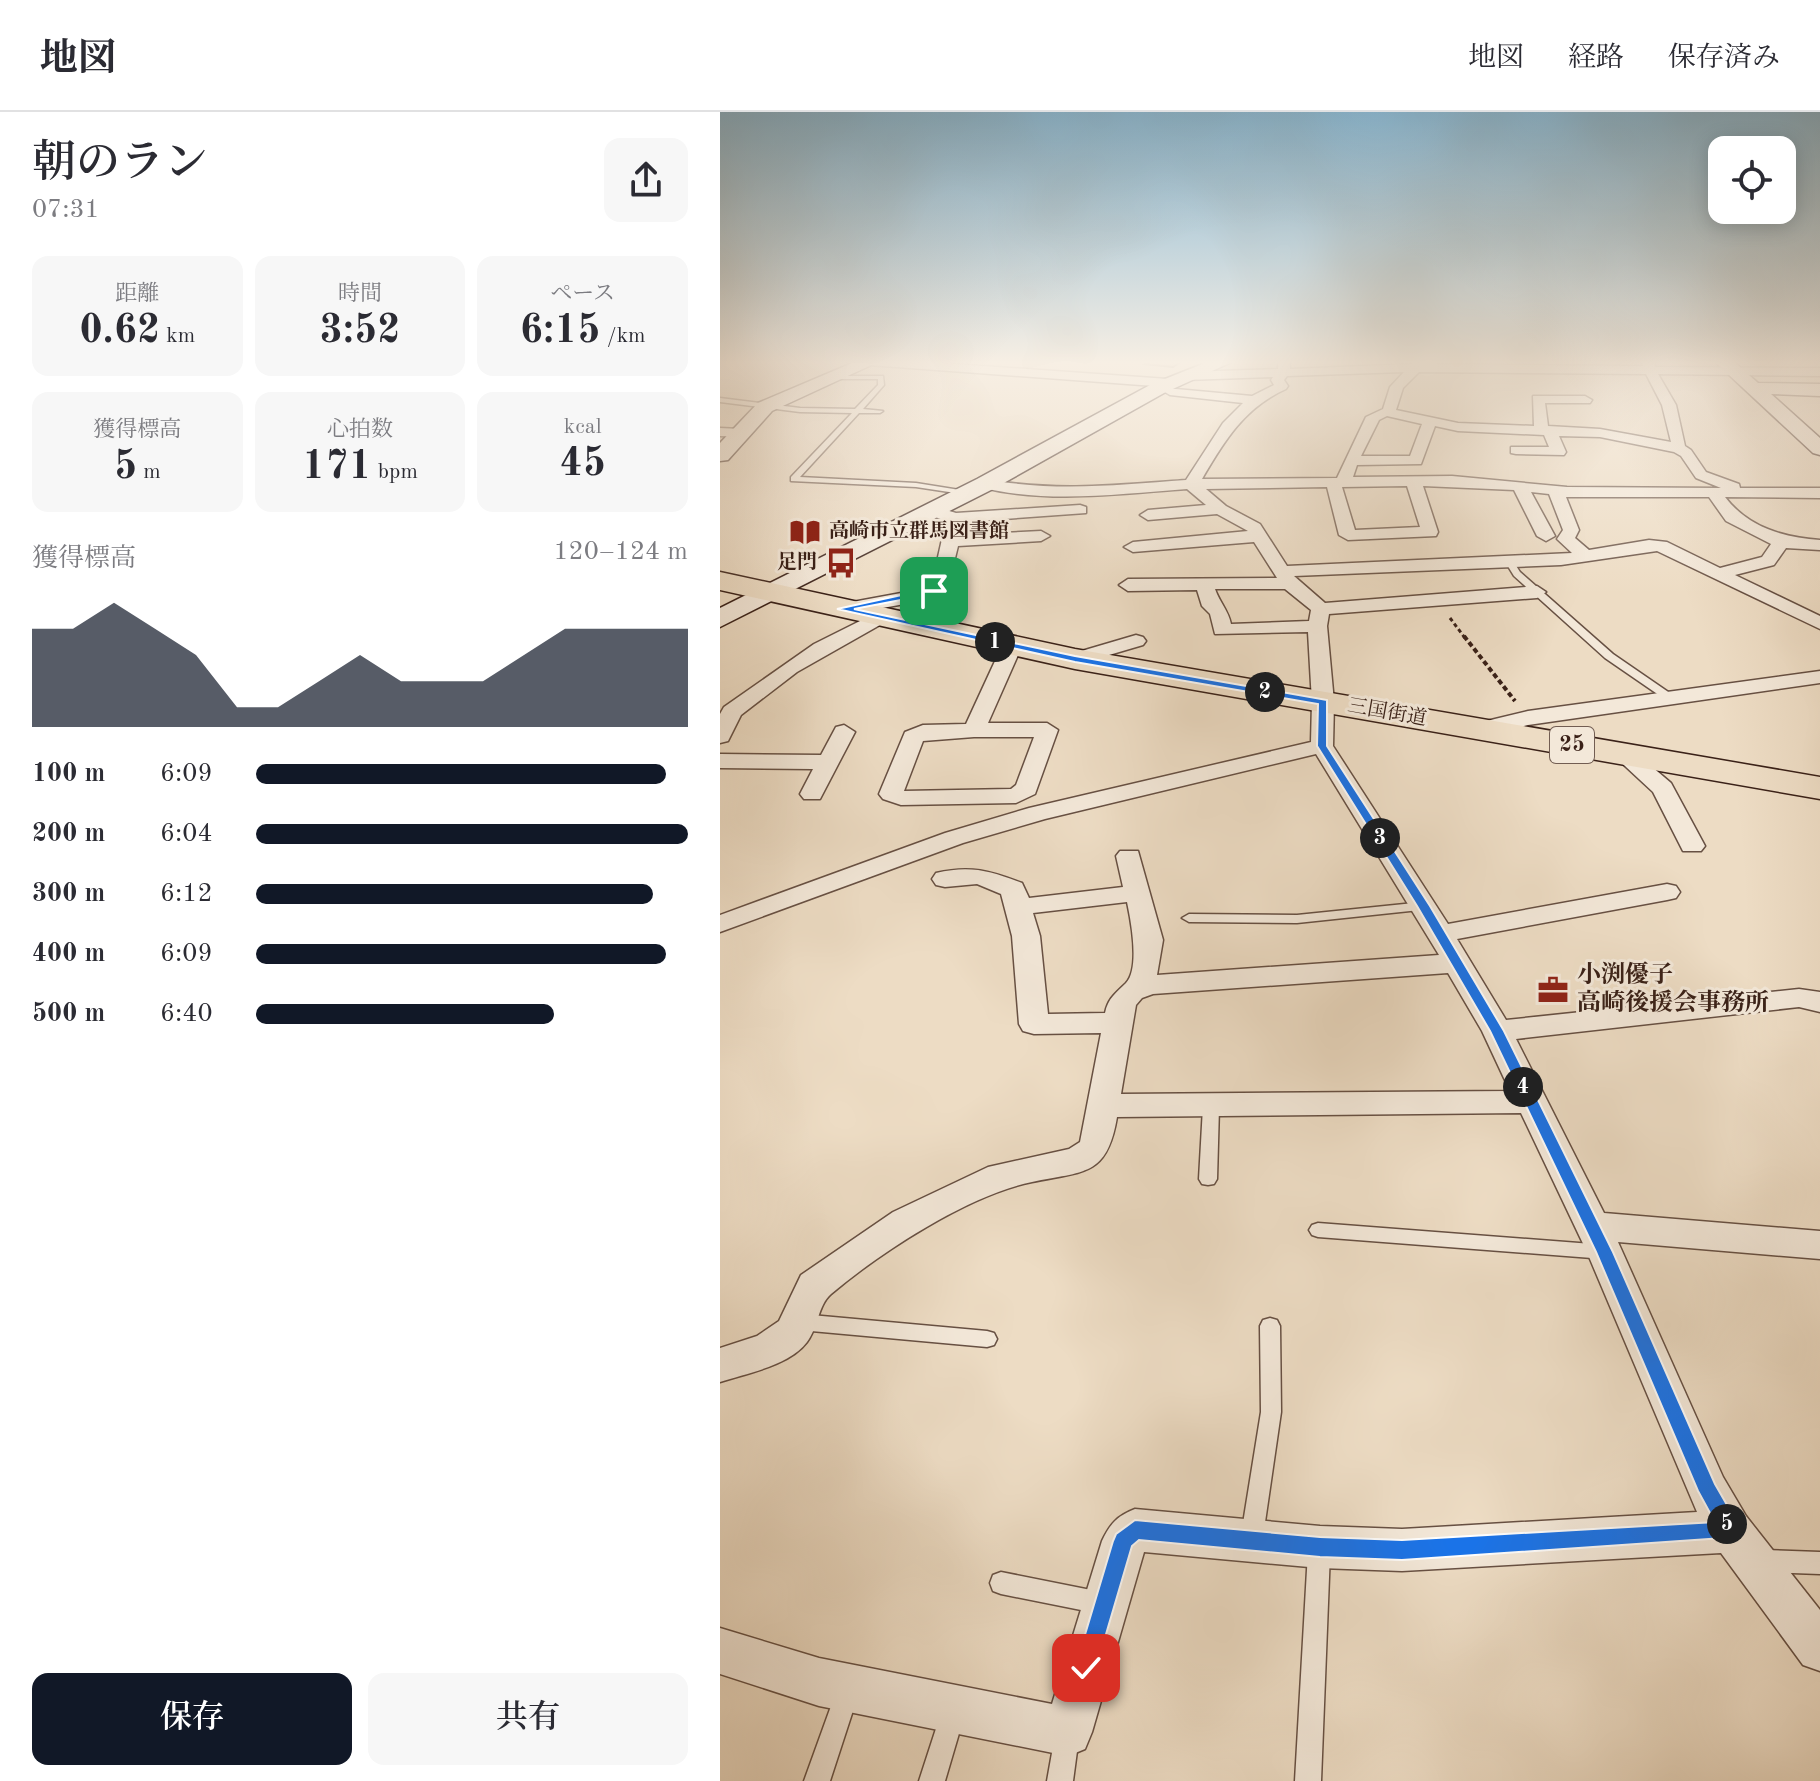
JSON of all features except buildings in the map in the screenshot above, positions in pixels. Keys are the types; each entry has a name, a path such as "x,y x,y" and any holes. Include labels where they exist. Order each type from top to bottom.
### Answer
{"main road":[{"path":"720,455 735,439"},
{"path":"720,619 1067,439"},
{"name":"三国街道","path":"720,581 1075,659 1820,788"}],"street":[{"path":"1191,484 1218,439"},
{"path":"1362,439 1338,482 1348,535 1430,532 1414,482"},
{"path":"1351,460 1416,461 1424,439"},
{"path":"1516,450 1559,452 1551,439"},
{"path":"1631,439 1673,447 1686,453 1701,475 1745,491"},
{"path":"1673,447 1679,444 1677,439"},
{"path":"975,489 1074,493 1191,484 1414,482 1820,493"},
{"path":"1191,484 1220,509 1254,528 1286,577 1319,618 1322,746 1441,935 1497,1031 1598,1239 1708,1491 1742,1545 1820,1648"},
{"path":"1519,485 1546,536"},
{"path":"1559,486 1571,530 1566,539 1586,556"},
{"path":"1713,492 1732,517 1781,542 1820,545"},
{"path":"1148,515 1220,509"},
{"path":"933,511 955,518 1081,510"},
{"path":"841,609 916,596 940,587 955,518"},
{"path":"950,541 1041,536"},
{"path":"1133,547 1259,536"},
{"path":"1717,574 1768,561 1781,542"},
{"path":"1128,585 1205,586 1286,577 1510,563 1586,556 1649,545 1661,546 1820,623"},
{"path":"1205,586 1211,606 1219,612 1222,630 1437,601 1537,592"},
{"path":"720,736 726,712 821,648 880,617"},
{"path":"1075,659 1136,641"},
{"path":"974,730 1012,646"},
{"path":"1482,729 1528,718 1820,677"},
{"path":"974,730 1047,730 1027,789 1016,796 901,798 891,794 913,737 923,732 974,730"},
{"path":"812,794 844,732"},
{"path":"720,924 954,838 1038,813 1322,746"},
{"path":"1622,753 1663,788 1692,846"},
{"path":"720,761 828,762"},
{"path":"1129,856 1149,940 1141,987"},
{"path":"945,879 980,876 1013,889 1026,936 1034,1024 1118,1023"},
{"path":"720,1365 769,1349 793,1332 814,1286 906,1222 1000,1176 1078,1160 1090,1153 1096,1143 1125,996 1141,987 1667,892"},
{"path":"1018,907 1138,893"},
{"path":"1497,1031 1799,998 1820,1002"},
{"path":"1103,1106 1530,1102"},
{"path":"1598,1239 1820,1245"},
{"path":"720,1651 819,1682 1068,1732 1124,1541 1135,1530 1320,1547 1402,1550 1742,1545"}],"lane":[{"path":"832,439 794,479 975,489"},
{"path":"1510,563 1517,574 1609,656 1673,700"},
{"path":"1189,918 1297,919 1441,935"},
{"path":"1208,1179 1211,1107"},
{"path":"1318,1230 1598,1239"},
{"path":"800,1322 987,1339"},
{"path":"1252,1540 1271,1412 1270,1326"},
{"path":"1742,1545 1820,1563"},
{"path":"1308,1781 1320,1547"},
{"path":"1001,1583 1105,1603"},
{"path":"817,1781 848,1688"},
{"path":"932,1781 954,1709"},
{"path":"1060,1781 1068,1732"}],"path":[{"path":"1437,601 1528,718"}],"place":[{"name":"高崎市立群馬図書館","path":"805,532"},
{"name":"足門","path":"841,563"},
{"name":"小渕優子 高崎後援会事務所","path":"1553,990"}],"route":[{"path":"934,591 841,609 1075,659 1323,702 1322,746 1424,906 1497,1031 1605,1252 1708,1491 1731,1531 1402,1550 1320,1547 1135,1530 1124,1541 1086,1668"}]}
